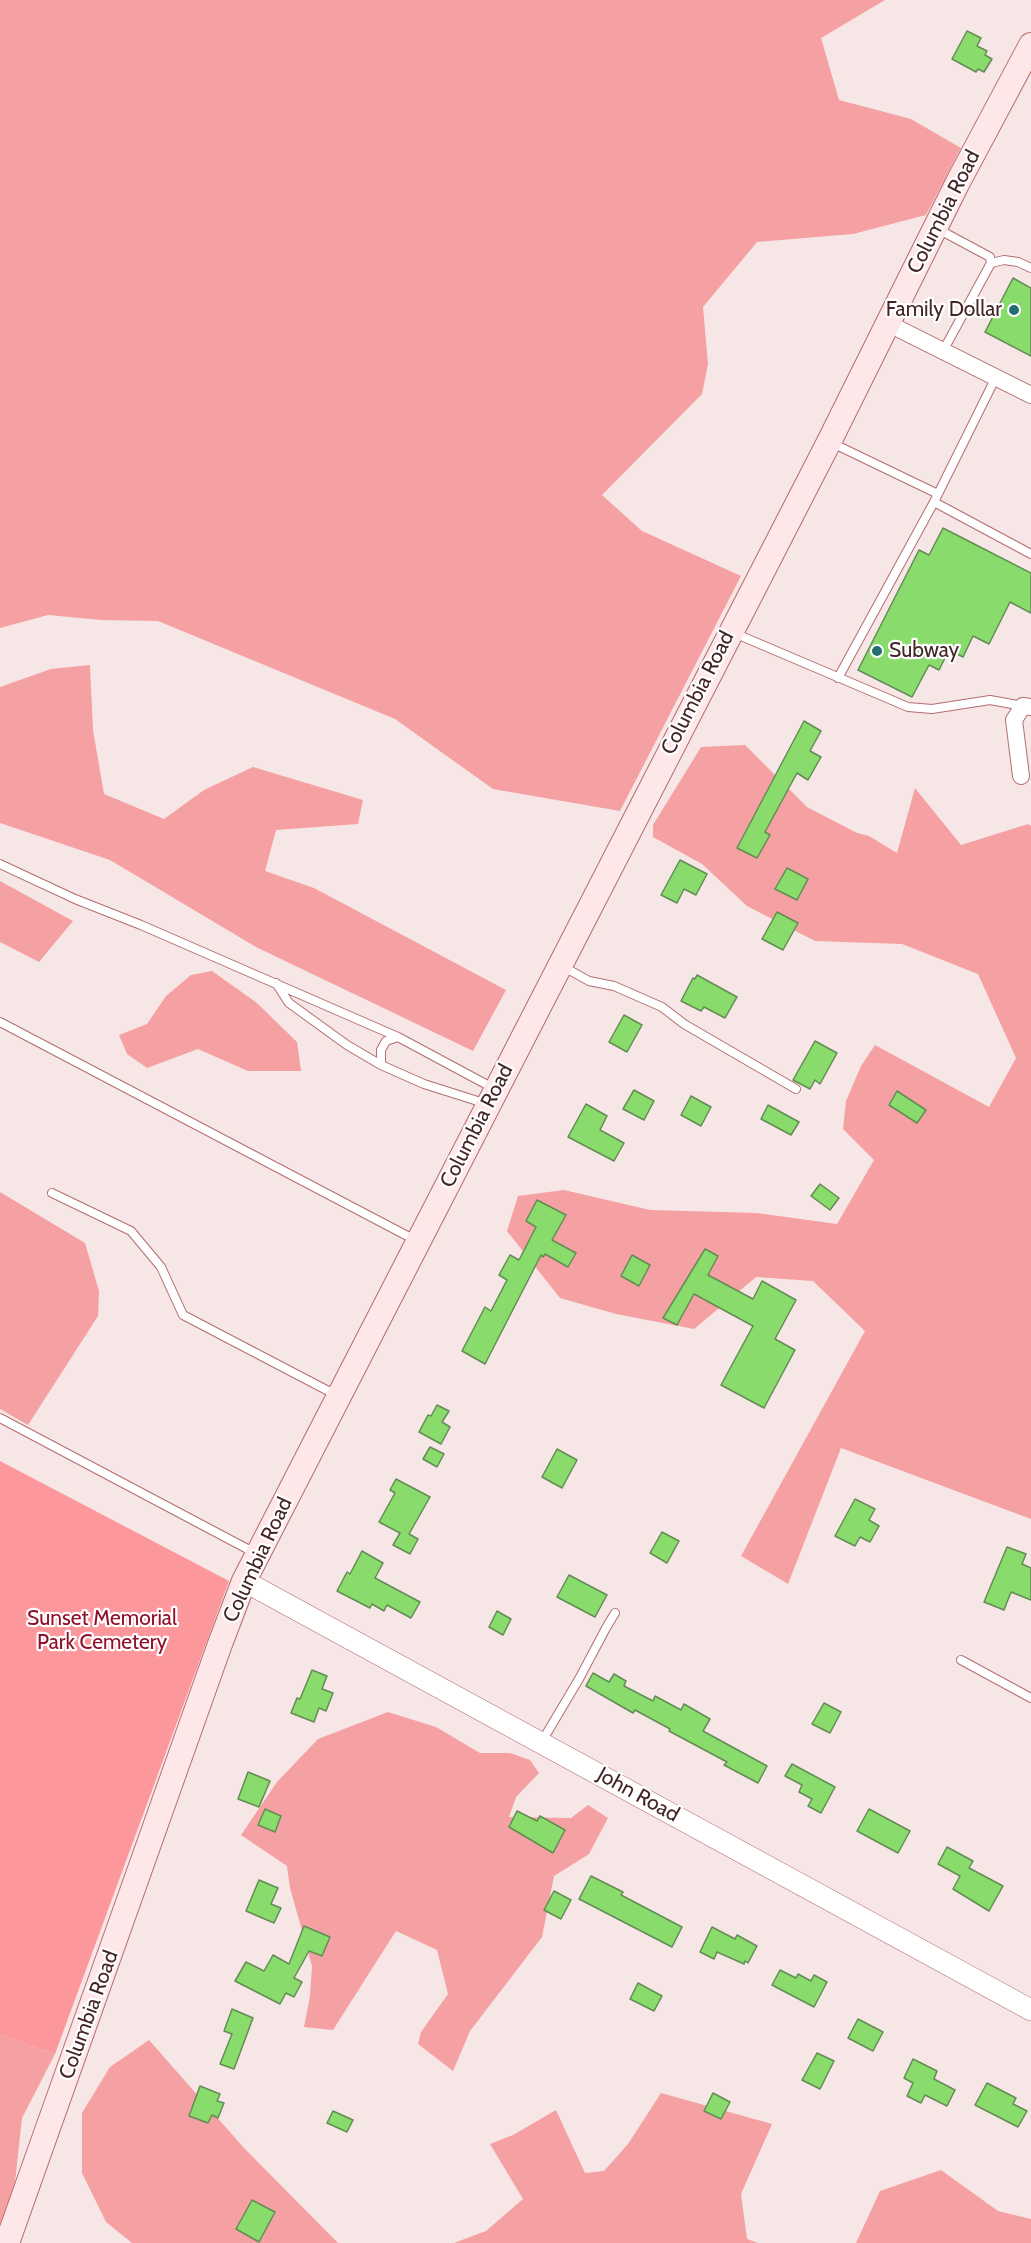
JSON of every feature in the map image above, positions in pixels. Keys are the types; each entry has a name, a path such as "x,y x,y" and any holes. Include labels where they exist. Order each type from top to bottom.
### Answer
{"main road":[{"name":"Columbia Road","path":"7,2243 244,1581 829,442 935,228 1029,55"}],"street":[{"path":"887,323 1031,394"},
{"path":"1021,776 1014,720 1027,707"},
{"name":"John Road","path":"244,1581 1031,2010"}],"lane":[{"path":"935,228 990,257 991,263 943,351"},
{"path":"991,263 1004,260 1018,262 1031,268"},
{"path":"838,678 936,498 996,377"},
{"path":"829,442 936,498 1031,554"},
{"path":"730,631 908,707 932,709 990,700 1027,707"},
{"path":"0,864 75,899 141,924 398,1037 492,1097"},
{"path":"559,964 589,981 614,986 662,1007 684,1024 796,1089"},
{"path":"276,983 289,1003 347,1045 381,1065 424,1084 492,1097"},
{"path":"0,1022 417,1241"},
{"path":"381,1065 381,1050 386,1041 398,1037"},
{"path":"52,1192 131,1230 161,1266 183,1315 338,1396"},
{"path":"0,1418 257,1555"},
{"path":"541,1743 615,1613"},
{"path":"961,1660 1031,1698"}],"green space":[{"name":"Sunset Memorial Park Cemetery","path":"0,1461 229,1581 55,2054 0,2035"}],"shaded area":[{"path":"0,0 885,0 821,38 839,100 911,119 961,148 926,215 853,234 757,242 703,307 708,364 702,394 602,495 642,531 741,576 620,811 493,789 395,719 158,621 101,620 48,615 0,628"},
{"path":"90,665 93,730 104,794 164,819 204,790 253,767 363,800 358,824 276,830 265,871 314,888 506,990 473,1051 256,947 110,860 0,823 0,687 51,669"},
{"path":"745,745 807,807 857,833 869,836 897,853 915,788 961,845 1028,824 1031,826 1031,1519 841,1448 788,1584 741,1556 865,1331 813,1281 756,1277 694,1329 616,1314 560,1298 507,1231 518,1196 564,1190 650,1210 757,1213 837,1224 874,1160 843,1129 846,1101 861,1066 875,1045 989,1107 1016,1058 978,974 902,944 815,941 747,906 702,864 653,837 653,825 701,747"},
{"path":"0,881 73,921 39,962 0,942"},
{"path":"212,971 257,1003 297,1042 301,1071 248,1071 198,1049 147,1068 127,1054 119,1035 147,1024 166,996 191,975"},
{"path":"0,1192 85,1243 99,1291 98,1316 28,1425 0,1409"},
{"path":"388,1712 436,1727 480,1753 510,1753 530,1760 539,1773 516,1797 509,1817 571,1818 588,1805 608,1818 589,1854 554,1876 542,1937 470,2031 453,2071 418,2044 421,2032 448,1994 437,1950 396,1931 333,2030 304,2027 310,1996 312,1966 290,1888 287,1866 241,1835 277,1782 318,1739"},
{"path":"0,2035 55,2054 22,2118 15,2182 0,2237"},
{"path":"149,2040 244,2148 338,2243 132,2243 106,2222 82,2173 82,2113 110,2067"},
{"path":"661,2093 772,2124 741,2194 747,2239 758,2243 454,2243 486,2231 523,2199 490,2144 513,2135 556,2110 585,2173 604,2171 628,2144"},
{"path":"941,2170 998,2211 1031,2219 1031,2243 856,2243 880,2191"}],"building":[{"path":"967,31 981,38 977,46 987,51 985,55 992,59 984,72 978,69 976,72 952,59"},
{"name":"Family Dollar","path":"1013,278 1031,288 1031,356 985,332"},
{"path":"943,528 1031,573 1031,613 1010,602 989,644 973,636 963,657 949,650 939,670 929,665 912,697 858,670 919,550 929,555"},
{"path":"804,721 821,731 810,751 821,757 808,780 797,773 765,832 770,835 757,858 737,848"},
{"path":"680,860 707,874 696,895 684,889 677,903 661,895"},
{"path":"787,868 808,879 797,900 775,889"},
{"path":"777,912 798,923 783,950 762,939"},
{"path":"697,975 737,997 725,1018 704,1007 701,1011 681,1001 693,978 695,979"},
{"path":"624,1015 642,1025 627,1052 609,1042"},
{"path":"815,1041 837,1053 820,1084 815,1080 810,1089 793,1080"},
{"path":"634,1090 654,1101 644,1120 623,1109"},
{"path":"897,1091 926,1110 917,1123 889,1105"},
{"path":"691,1096 711,1107 701,1126 681,1115"},
{"path":"586,1104 607,1116 600,1130 624,1143 614,1161 568,1137"},
{"path":"768,1105 799,1122 791,1135 761,1119"},
{"path":"820,1184 839,1198 830,1210 811,1196"},
{"path":"537,1200 566,1215 552,1240 576,1253 568,1267 545,1254 543,1257 541,1255 485,1364 462,1351 485,1307 491,1311 507,1280 499,1275 510,1255 519,1260 536,1227 526,1221"},
{"path":"705,1249 718,1256 708,1275 753,1299 762,1281 796,1300 775,1339 795,1350 764,1408 721,1385 753,1326 694,1294 677,1325 663,1318"},
{"path":"632,1255 650,1265 639,1286 621,1276"},
{"path":"437,1405 449,1411 442,1422 450,1427 441,1444 419,1432 428,1415 431,1416"},
{"path":"430,1447 444,1454 437,1467 423,1459"},
{"path":"557,1449 577,1460 562,1488 542,1477"},
{"path":"396,1479 430,1497 409,1534 418,1539 410,1554 393,1545 400,1533 379,1522 395,1493 390,1490"},
{"path":"855,1499 875,1509 869,1520 879,1526 870,1542 860,1537 855,1546 835,1536"},
{"path":"662,1532 679,1541 667,1563 650,1553"},
{"path":"1007,1547 1026,1554 1022,1564 1031,1568 1031,1600 1011,1592 1004,1610 984,1602"},
{"path":"362,1551 383,1563 375,1578 420,1602 411,1618 387,1605 384,1611 372,1604 370,1608 337,1591 347,1572 350,1574"},
{"path":"569,1575 607,1595 595,1617 557,1597"},
{"path":"497,1611 511,1619 503,1635 489,1627"},
{"path":"312,1670 327,1676 322,1689 333,1693 326,1711 319,1708 314,1722 291,1713 297,1698 300,1699"},
{"path":"593,1673 609,1682 614,1674 626,1681 624,1686 653,1701 655,1696 681,1710 684,1704 710,1719 703,1731 767,1766 758,1783 724,1765 727,1762 669,1731 670,1729 635,1710 633,1713 586,1686"},
{"path":"824,1703 841,1712 830,1733 812,1724"},
{"path":"792,1764 835,1787 821,1813 808,1806 812,1799 799,1792 802,1785 785,1776"},
{"path":"248,1772 270,1781 259,1807 238,1799"},
{"path":"265,1809 281,1816 275,1832 258,1825"},
{"path":"869,1809 910,1831 898,1853 857,1831"},
{"path":"517,1811 537,1821 540,1816 565,1830 553,1853 509,1827"},
{"path":"947,1847 973,1861 969,1868 1003,1886 989,1911 953,1889 960,1876 938,1864"},
{"path":"591,1876 623,1892 621,1895 682,1927 672,1947 579,1899"},
{"path":"259,1880 278,1888 271,1904 281,1908 274,1923 246,1911"},
{"path":"554,1891 571,1900 561,1919 544,1910"},
{"path":"304,1926 330,1937 322,1956 309,1951 294,1978 302,1982 294,1997 286,1993 280,2004 235,1981 246,1962 264,1971 273,1955 289,1964"},
{"path":"712,1927 735,1939 737,1935 757,1946 748,1963 745,1961 744,1964 717,1952 714,1959 700,1952"},
{"path":"780,1970 796,1978 798,1974 811,1981 814,1975 827,1982 814,2007 772,1985"},
{"path":"638,1983 662,1996 654,2011 630,1999"},
{"path":"232,2009 253,2018 234,2069 220,2064 232,2034 224,2031"},
{"path":"858,2019 883,2032 873,2051 848,2038"},
{"path":"817,2053 834,2061 820,2089 802,2080"},
{"path":"913,2059 937,2071 934,2079 955,2090 947,2106 925,2095 921,2103 907,2096 913,2083 904,2078"},
{"path":"987,2083 1016,2098 1013,2104 1027,2111 1018,2127 975,2105"},
{"path":"200,2086 220,2094 217,2101 224,2103 218,2118 212,2115 208,2123 189,2116"},
{"path":"713,2093 730,2102 721,2119 704,2111"},
{"path":"333,2111 353,2120 347,2132 327,2123"},
{"path":"252,2200 275,2212 259,2242 236,2229"}],"place":[{"name":"Family Dollar","path":"1014,310"},
{"name":"Subway","path":"877,651"}]}
